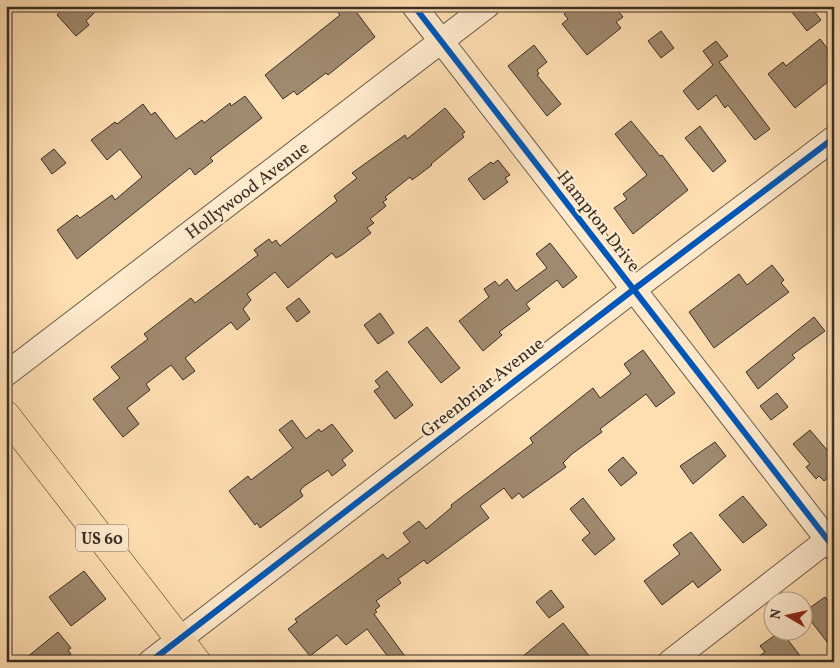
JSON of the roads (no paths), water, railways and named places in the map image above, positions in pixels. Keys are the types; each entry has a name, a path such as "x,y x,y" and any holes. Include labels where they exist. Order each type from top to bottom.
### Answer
{"main road":[{"name":"US 60","path":"6,415 197,662"}],"street":[{"name":"Hampton Drive","path":"414,6 633,290 832,541"},
{"name":"Hollywood Avenue","path":"6,374 487,6"},
{"name":"Greenbriar Avenue","path":"150,662 633,290 834,138"},
{"path":"670,662 832,541"}]}
